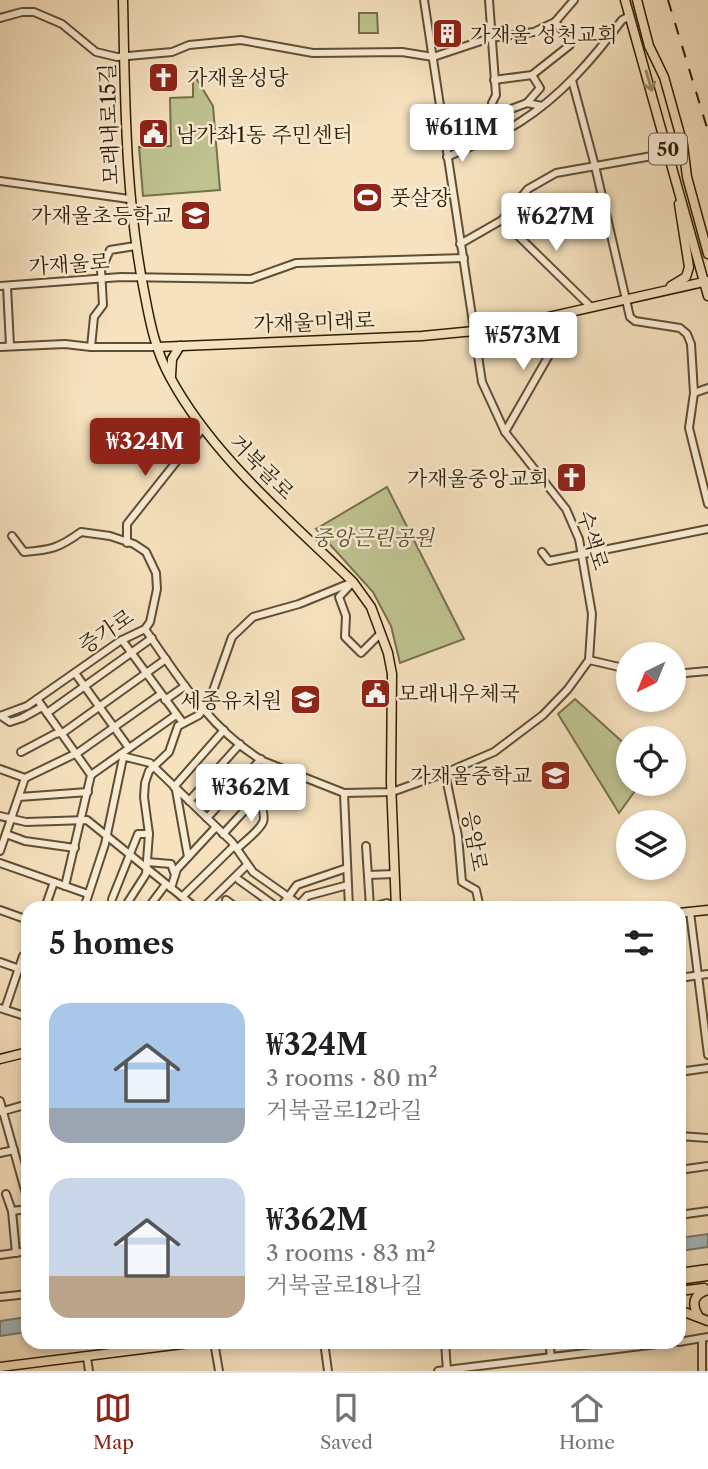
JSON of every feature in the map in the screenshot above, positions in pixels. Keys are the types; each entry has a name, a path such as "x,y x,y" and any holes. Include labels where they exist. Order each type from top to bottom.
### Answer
{"main road":[{"name":"모래내로15길","path":"123,0 129,199 141,278 157,347"},
{"name":"50","path":"625,0 706,281 708,296"},
{"name":"50","path":"637,0 649,46 664,77 708,254"},
{"path":"666,290 688,274 689,267 679,208 679,192"},
{"name":"가재울미래로","path":"157,347 410,336 495,329 706,281"},
{"path":"171,379 172,359 180,346"},
{"name":"거북골로","path":"157,347 171,379 222,453 353,582 371,607 388,653 392,674 396,901"},
{"path":"686,912 708,910"},
{"path":"0,1059 21,1054"},
{"path":"686,1272 708,1269"},
{"path":"686,1279 708,1276"},
{"path":"686,1290 708,1288"},
{"path":"699,1317 694,1310 694,1301 699,1293 708,1288"},
{"path":"686,1312 708,1321"},
{"path":"0,1367 149,1349"}],"street":[{"path":"424,0 473,331"},
{"path":"489,0 496,95 492,103 498,134"},
{"path":"0,18 34,12 62,24 96,52 108,56 172,52 189,45 241,40 313,53 402,52 433,57 490,37 534,32 555,22 574,0"},
{"path":"447,156 498,134 542,106 588,64 622,20 630,16"},
{"path":"495,80 532,75 570,45 570,39 555,22"},
{"path":"495,114 527,103 540,89 532,75"},
{"path":"572,80 630,317 635,321 680,328 687,334 691,344 694,393 688,428 708,504"},
{"path":"527,103 542,106"},
{"path":"460,244 502,220 528,189 556,173 669,153"},
{"path":"0,181 129,199"},
{"path":"502,220 590,306"},
{"path":"91,347 94,317 103,305 101,271 110,250 135,246"},
{"name":"가재울로","path":"3,286 101,279 251,279 296,263 464,258"},
{"path":"3,286 10,346"},
{"path":"505,432 560,336 559,316"},
{"name":"수색로","path":"473,331 482,382 505,432 566,509 583,554 592,614 589,660"},
{"path":"0,347 65,344 91,347 157,347"},
{"path":"694,393 708,388"},
{"path":"12,536 24,552 51,550 62,546 81,532 110,536 127,543 127,524 203,428"},
{"path":"542,552 550,561 708,529"},
{"name":"증가로","path":"0,716 27,706 122,640 145,629 150,622 157,589 156,573 146,552 127,543"},
{"path":"353,582 339,597 345,617 345,637 361,653 381,633"},
{"path":"129,901 146,874 149,834 144,797 149,771 169,752 174,734 183,723 199,715 209,702 232,637 253,617 299,604 353,582"},
{"path":"145,629 202,709 240,744 261,760 344,793 392,792 494,752 543,715 568,689 589,660 616,666"},
{"path":"47,713 152,638"},
{"path":"122,640 183,723"},
{"path":"21,752 60,732 99,707 166,659"},
{"path":"686,673 708,671"},
{"path":"75,673 129,748"},
{"path":"0,850 26,778 75,753 185,686"},
{"path":"37,699 91,775"},
{"name":"증가로","path":"0,716 10,722 42,706"},
{"path":"65,886 91,775 176,715"},
{"path":"175,788 224,730"},
{"path":"189,802 240,744"},
{"path":"121,754 153,766 236,847 262,880 293,901"},
{"path":"86,901 107,836 123,758 121,754"},
{"path":"207,818 261,760"},
{"path":"0,769 26,778"},
{"path":"182,897 263,822 264,816 249,772"},
{"name":"응암로","path":"445,773 458,836 462,882 476,890 478,901"},
{"path":"175,788 188,857"},
{"path":"19,797 88,792"},
{"path":"344,793 349,901"},
{"path":"223,834 258,796"},
{"path":"0,816 26,822 88,820 187,901"},
{"path":"154,901 168,886 177,869 216,827"},
{"path":"6,834 24,841 75,848"},
{"path":"112,899 138,834 149,834"},
{"path":"366,846 368,901"},
{"path":"0,863 88,894"},
{"path":"146,865 171,864 175,876"},
{"path":"210,901 247,864"},
{"path":"284,901 296,885 347,868"},
{"path":"368,875 395,874"},
{"path":"239,880 269,901"},
{"path":"47,901 54,882"},
{"path":"304,901 307,896 348,885"},
{"path":"0,910 21,918"},
{"path":"690,912 705,1004 708,1055"},
{"path":"0,962 19,969"},
{"path":"21,962 2,1009 21,1015"},
{"path":"686,977 708,974"},
{"path":"686,1071 708,1068"},
{"path":"0,1101 21,1176"},
{"path":"1,1111 21,1106"},
{"path":"686,1137 708,1139"},
{"path":"0,1153 14,1150"},
{"path":"686,1169 708,1166"},
{"path":"6,1194 12,1211 16,1253"},
{"path":"12,1211 21,1210"},
{"path":"686,1214 708,1211"},
{"path":"0,1255 21,1252"},
{"path":"0,1297 21,1295"},
{"path":"686,1341 705,1338 702,1371"},
{"path":"215,1349 219,1371"},
{"path":"325,1349 328,1371"},
{"path":"446,1349 447,1370"},
{"path":"550,1349 551,1356"},
{"path":"438,1371 607,1349"},
{"path":"87,1358 89,1371"}],"green space":[{"path":"359,13 377,13 378,33 359,33"},
{"path":"193,73 213,106 220,190 143,196 139,147 171,146 170,98 193,97"},
{"path":"493,109 497,135 456,153 453,117"},
{"name":"중앙근린공원","path":"387,487 464,639 400,663 391,626 373,592 316,529"},
{"path":"575,699 616,736 616,796 631,796 621,810 617,810 558,714"}],"water":[{"path":"708,1234 708,1247 686,1250 686,1237"},
{"path":"21,1318 21,1333 0,1336 0,1321"}],"railway":[{"path":"668,0 708,131"}],"place":[{"name":"가재울 성천교회","path":"447,34"},
{"name":"가재울성당","path":"164,77"},
{"name":"남가좌1동 주민센터","path":"153,134"},
{"name":"풋살장","path":"367,197"},
{"name":"가재울초등학교","path":"196,215"},
{"name":"가재울중앙교회","path":"572,478"},
{"name":"모래내우체국","path":"375,693"},
{"name":"세종유치원","path":"305,700"},
{"name":"가재울중학교","path":"555,775"}]}
